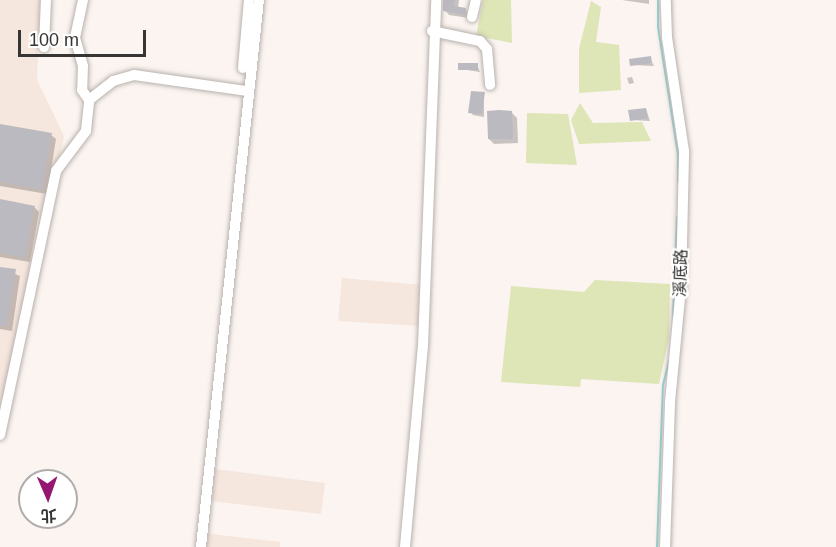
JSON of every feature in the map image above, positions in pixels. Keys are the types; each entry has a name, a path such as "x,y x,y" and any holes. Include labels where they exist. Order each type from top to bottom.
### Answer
{"street":[{"path":"44,47 46,0"},
{"path":"0,435 56,171 86,131 89,100 82,90 83,66 75,38 83,0"},
{"path":"201,547 244,90 249,0"},
{"path":"244,90 259,0"},
{"path":"405,547 424,323 435,64 432,31 436,0"},
{"path":"472,17 476,0"},
{"name":"溪底路","path":"664,547 670,402 681,288 684,151 667,37 666,0"},
{"path":"432,31 480,41 487,49 490,85"},
{"path":"89,100 113,81 134,75 244,90"}],"shaded area":[{"path":"0,0 40,0 37,80 64,136 0,440"},
{"path":"342,278 422,285 421,326 338,321"},
{"path":"208,468 325,483 321,514 203,500"},
{"path":"202,533 280,542 280,547 201,547"}],"green space":[{"path":"483,0 511,0 512,43 476,36"},
{"path":"591,1 601,7 596,42 619,45 621,90 579,93 579,49"},
{"path":"580,103 593,123 642,122 651,141 579,144 571,120"},
{"path":"527,113 568,114 577,165 526,163"},
{"path":"595,280 670,284 669,338 659,384 581,379 580,387 501,382 511,286 584,292"}],"building":[{"path":"443,0 455,0 454,6 466,8 465,15 443,11"},
{"path":"651,56 652,63 630,66 629,59"},
{"path":"458,63 478,63 478,70 458,70"},
{"path":"471,91 485,92 482,114 468,113"},
{"path":"646,108 648,118 630,121 628,110"},
{"path":"487,111 512,111 513,139 488,139"},
{"path":"0,124 52,133 42,190 0,182"},
{"path":"0,199 35,206 25,258 0,253"},
{"path":"0,267 16,269 7,327 0,325"}],"waterway":[{"path":"658,0 658,27 678,155 678,182"},
{"path":"673,316 677,217"},
{"path":"657,547 663,385 669,361"}]}
